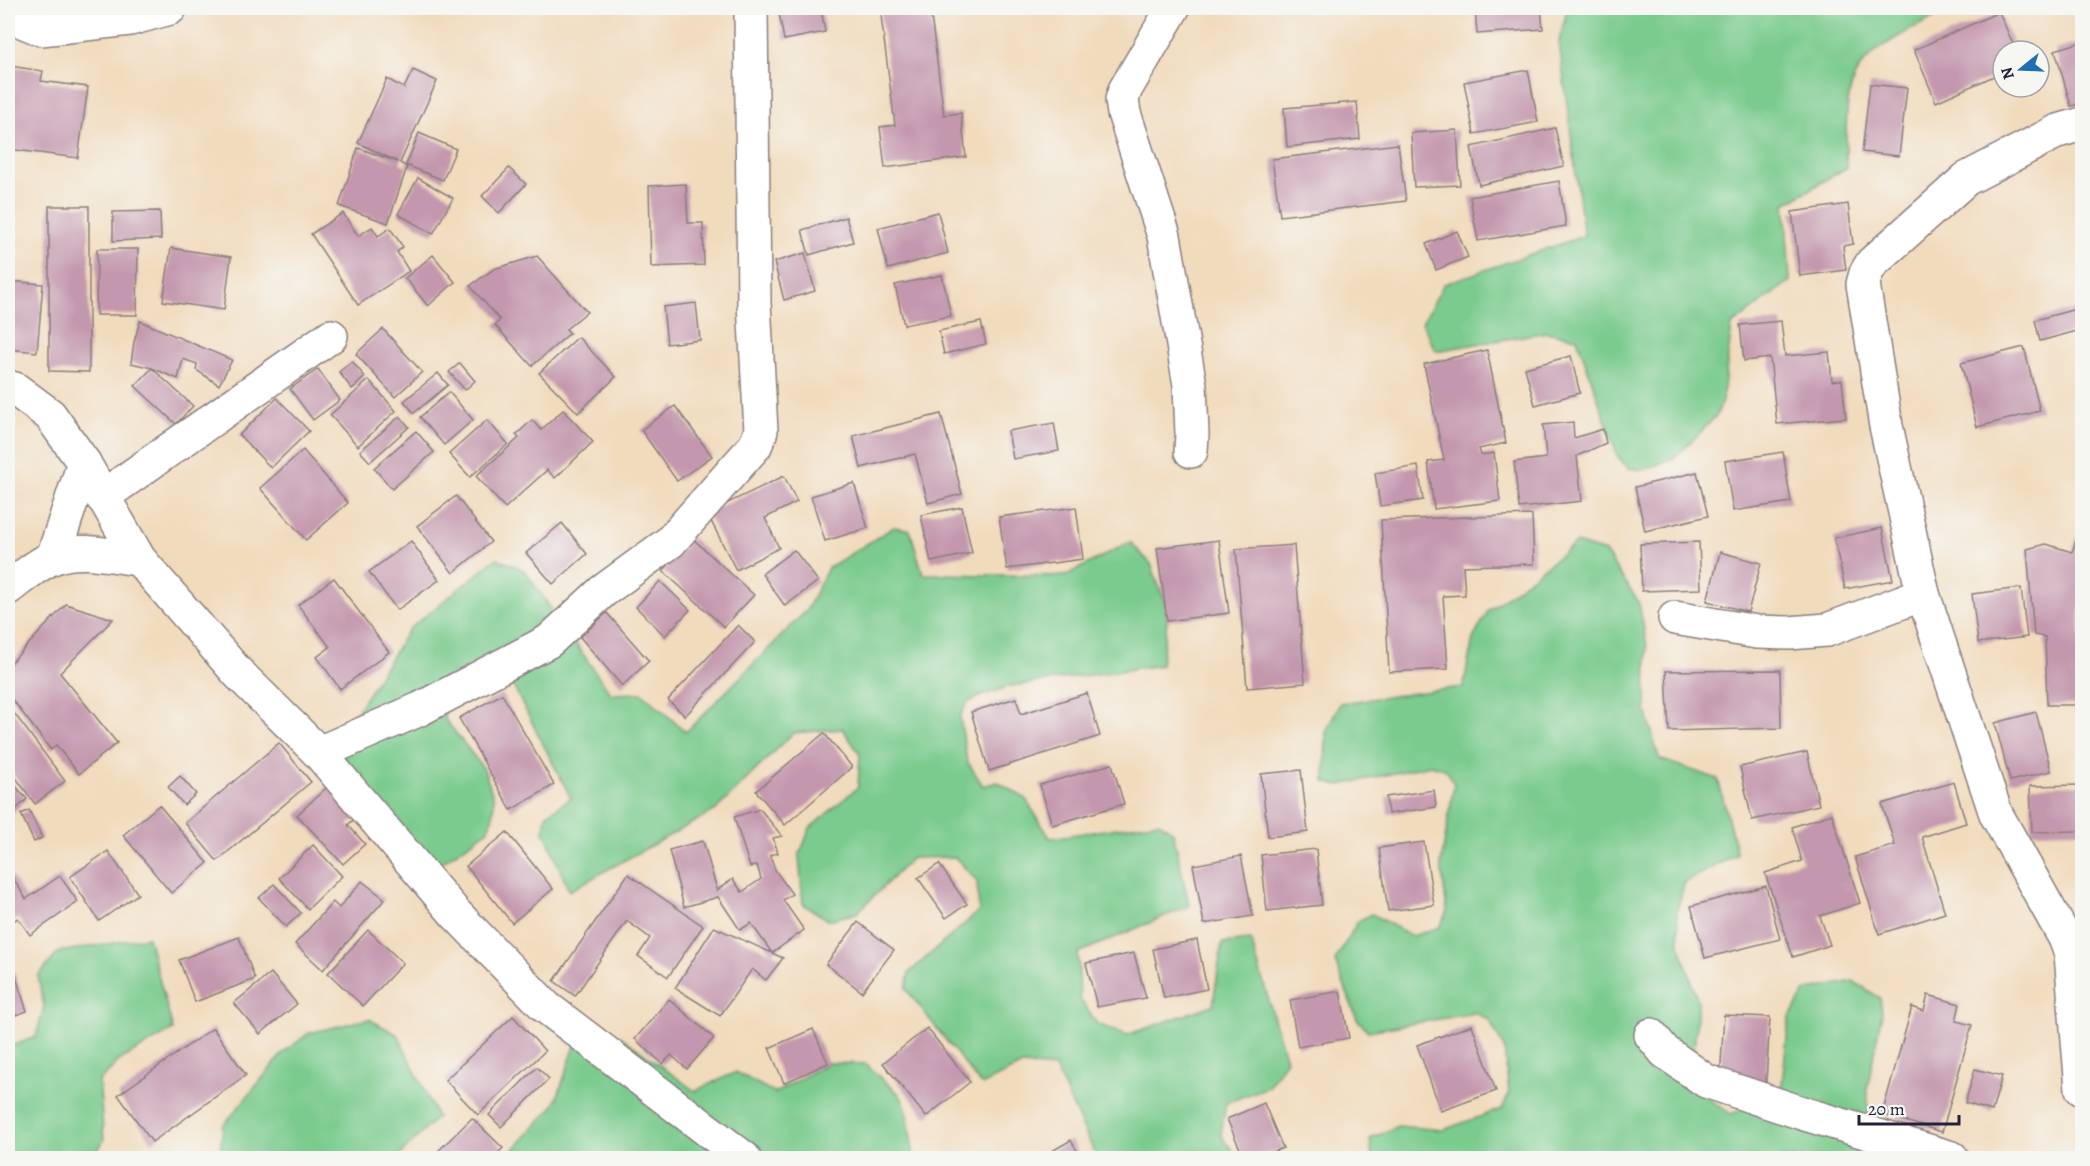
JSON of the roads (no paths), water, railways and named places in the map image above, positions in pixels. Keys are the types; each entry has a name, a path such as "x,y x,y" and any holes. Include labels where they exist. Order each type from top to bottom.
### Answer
{"street":[{"path":"8,13 10,16 41,29 130,19 170,8"},
{"path":"320,753 420,709 549,641 603,591 670,542 755,446 761,431 754,303 752,8"},
{"path":"1173,8 1125,90 1122,100 1124,113 1164,236 1190,385 1191,451"},
{"path":"2082,124 2058,131 1966,179 1872,264 1863,284 1886,426 1923,594 1996,814 2065,938 2071,954 2082,1089"},
{"path":"102,497 331,336"},
{"path":"8,387 15,389 50,415 84,464 139,559 238,673 320,753 455,914 546,1007 744,1158"},
{"path":"53,557 84,464"},
{"path":"8,588 53,557 68,553 139,559"},
{"path":"1675,618 1757,632 1789,633 1827,630 1923,594"},
{"path":"1652,1035 1665,1052 1706,1081 1804,1114 1952,1158"}]}
